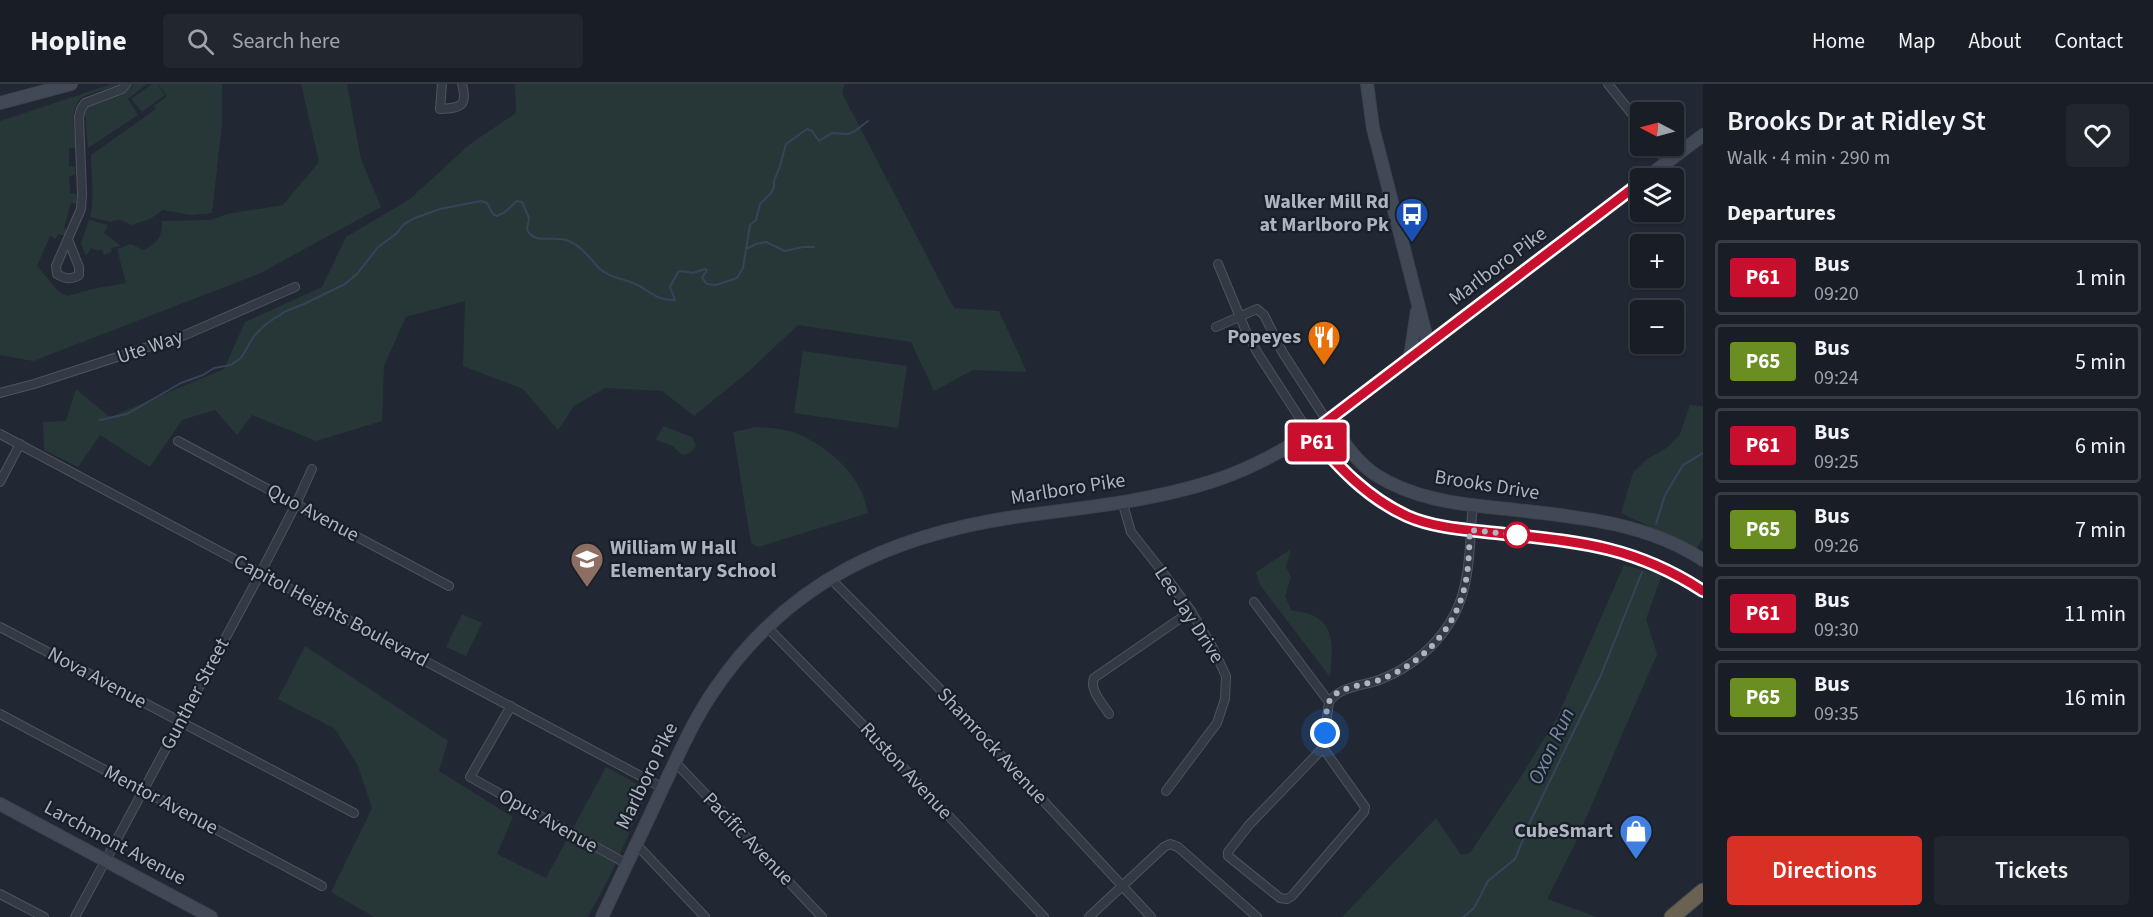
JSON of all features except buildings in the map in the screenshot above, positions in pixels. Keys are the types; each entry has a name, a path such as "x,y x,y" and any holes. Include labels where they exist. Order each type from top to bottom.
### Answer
{"highway":[{"path":"1672,917 1703,891"}],"main road":[{"path":"0,103 71,84"},
{"path":"1368,84 1373,128 1428,343"},
{"path":"1659,168 1703,135"},
{"name":"Marlboro Pike","path":"602,917 675,762 715,688 752,642 800,598 830,578 906,542 950,529 1188,489 1213,482 1263,461 1310,434 1630,190"},
{"path":"1410,357 1418,300"},
{"name":"Brooks Drive","path":"1327,421 1361,462 1384,480 1434,499 1473,506 1588,519 1626,528 1681,547 1703,560"},
{"path":"1310,434 1346,474 1376,498 1409,517 1470,530 1611,548 1657,565 1703,591"},
{"name":"Larchmont Avenue","path":"0,804 211,917"}],"street":[{"path":"69,242 81,209 79,117 81,109 85,103 122,89 126,84"},
{"path":"442,84 440,109 458,107 463,104 465,98 462,84"},
{"path":"1608,84 1630,111"},
{"path":"1663,156 1667,162"},
{"path":"1218,264 1257,352 1310,434"},
{"name":"Ute Way","path":"0,393 174,339 295,287"},
{"name":"Brooks Drive","path":"1240,318 1248,311 1257,309 1264,315 1283,353 1327,421"},
{"path":"1216,327 1240,318"},
{"name":"Capitol Heights Boulevard","path":"0,434 663,788"},
{"name":"Quo Avenue","path":"178,441 449,585"},
{"path":"0,482 20,444"},
{"name":"Gunther Street","path":"75,917 260,574 312,469"},
{"name":"Lee Jay Drive","path":"1122,501 1126,521 1133,536 1191,611 1224,668 1227,681 1226,699 1217,723 1166,791"},
{"path":"1323,748 1365,807 1364,814 1291,897 1278,897 1228,856 1228,852 1249,825 1323,748 1329,702 1333,696 1342,691 1380,680 1400,670 1426,652 1440,638 1452,620 1467,578 1473,506"},
{"name":"Shamrock Avenue","path":"830,578 935,684 1151,917"},
{"path":"1254,602 1329,702"},
{"path":"1109,714 1094,691 1092,684 1094,678 1191,611"},
{"name":"Nova Avenue","path":"0,627 354,813"},
{"name":"Ruston Avenue","path":"767,627 863,724 1044,917"},
{"name":"Opus Avenue","path":"511,706 470,777 627,864"},
{"name":"Mentor Avenue","path":"0,714 322,886"},
{"name":"Pacific Avenue","path":"675,762 822,917"},
{"path":"636,844 705,917"},
{"path":"1089,917 1161,850 1169,844 1175,844 1257,917"},
{"path":"0,894 44,917"}],"shaded area":[{"path":"112,84 119,84 83,97 75,106 76,148 69,148 69,166 75,167 75,175 69,176 70,193 76,194 76,203 71,203 64,228 69,230 67,236 58,234 56,239 50,236 37,266 58,291 67,296 126,283 117,249 131,244 143,250 152,245 160,236 162,221 211,220 227,214 283,205 319,162 301,84 347,84 361,159 381,207 261,273 33,361 0,355 0,121"},
{"path":"131,84 147,84 128,99 138,115 88,148 85,113 88,107 124,94"},
{"path":"152,84 157,84 165,95 142,112 131,99"},
{"path":"158,84 222,84 222,125 212,213 190,215 163,210 150,219 132,225 122,220 111,222 90,217 93,194 91,155 156,109 154,106 167,96"},
{"path":"515,84 845,84 842,93 954,308 999,311 1027,372 973,370 934,391 911,342 798,325 748,372 694,416 662,391 605,388 574,406 558,430 523,389 463,366 465,301 406,317 384,366 382,421 316,441 252,415 237,435 215,410 182,420 150,467 100,435 78,467 44,450 43,422 66,421 76,389 110,417 224,369 245,322 322,287 346,237 410,199 470,144 516,113"},
{"path":"89,220 108,225 104,233 121,246 111,248 112,251 104,255 102,249 98,251 91,248 86,256 81,243"},
{"path":"803,351 907,366 898,428 794,413"},
{"path":"1690,405 1703,406 1703,538 1696,549 1621,513 1633,473 1647,459 1668,447 1680,434"},
{"path":"663,426 692,437 696,446 690,453 682,455 673,446 656,440"},
{"path":"755,427 791,431 825,449 850,473 863,496 868,513 758,547 751,543 733,432"},
{"path":"1291,549 1286,567 1291,577 1285,596 1291,610 1310,614 1325,625 1332,650 1330,677 1260,585 1256,572"},
{"path":"1624,565 1662,575 1646,619 1657,654 1574,846 1547,899 1597,917 1342,917 1436,818 1461,855 1470,853 1557,718"},
{"path":"462,614 482,623 466,656 446,647"},
{"path":"305,646 448,741 439,771 513,817 497,854 546,878 606,767 648,790 612,872 588,917 374,917 331,892 372,808 358,766 335,729 278,699"}],"waterway":[{"path":"100,420 127,414 181,383 203,375 214,368 231,365 241,358 254,336 266,324 286,311 345,284 357,274 378,247 396,234 404,224 440,209 481,201 487,203 493,214 497,216 517,201 522,202 529,218 527,230 531,235 569,241 582,250 604,272 639,285 662,299 675,300 670,287 678,272 693,273 705,269 707,270 702,278 707,284 716,285 737,278 743,268 750,225 756,220 760,204 774,187 786,144 807,129 812,131 819,141 832,133 848,134 868,121"},
{"path":"746,249 766,242 785,251 814,247"},
{"name":"Oxon Run","path":"1656,524 1665,495 1683,465 1703,453"},
{"name":"Oxon Run","path":"1463,917 1474,908 1488,881 1515,859 1531,820 1601,675 1642,572"}],"bus line":[{"name":"P61","path":"1630,190 1310,434 1356,483 1376,498 1409,517 1470,530 1611,548 1657,565 1703,591"}],"place":[{"name":"Walker Mill Rd at Marlboro Pk","path":"1412,243"},
{"name":"Popeyes","path":"1324,366"},
{"name":"William W Hall Elementary School","path":"587,588"},
{"name":"CubeSmart","path":"1636,860"}],"route":[{"path":"1325,733 1328,705 1333,696 1392,675 1426,652 1440,638 1457,610 1467,578 1470,530 1517,535"}]}
